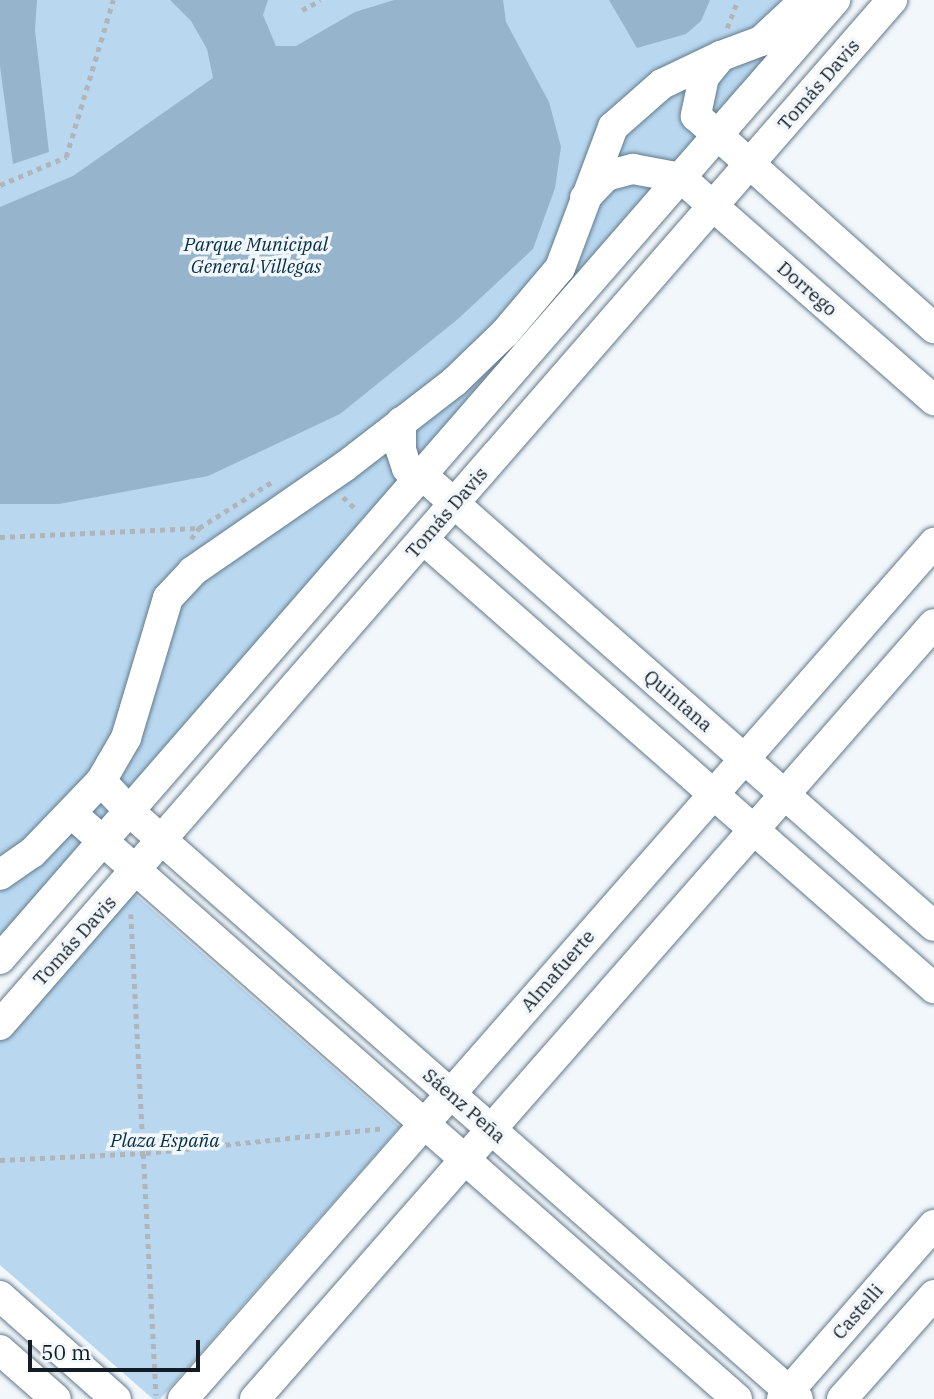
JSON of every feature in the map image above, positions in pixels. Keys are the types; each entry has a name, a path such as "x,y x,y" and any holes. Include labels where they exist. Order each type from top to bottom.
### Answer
{"street":[{"path":"0,875 32,853 101,781 126,738 168,598 193,571 324,480 454,382 505,333 560,268 613,127 662,84 721,46 761,41 805,0"},
{"path":"0,959 835,0"},
{"name":"Tomás Davis","path":"0,1025 163,841 892,0"},
{"path":"721,46 704,76 696,100 696,116 934,328"},
{"path":"585,198 606,176 633,169 681,178"},
{"name":"Dorrego","path":"681,178 934,400"},
{"name":"Quintana","path":"401,422 401,450 407,468 422,475 934,926"},
{"path":"424,540 934,988"},
{"name":"Almafuerte","path":"183,1399 412,1125 450,1094 934,543"},
{"path":"255,1399 934,624"},
{"name":"Sáenz Peña","path":"101,781 130,812 491,1129 789,1396"},
{"name":"Sáenz Peña","path":"71,813 412,1125 464,1160 737,1399"},
{"name":"Castelli","path":"789,1396 934,1226"},
{"path":"842,1399 934,1295"},
{"path":"0,1296 117,1399"},
{"path":"0,1350 56,1399"}],"path":[{"path":"0,185 66,158 113,0"},
{"path":"302,10 321,0"},
{"path":"721,46 738,0"},
{"path":"184,548 199,528 285,473"},
{"path":"324,480 377,527"},
{"path":"0,537 199,528"},
{"path":"131,904 146,1153 156,1399"},
{"path":"0,1160 146,1153 412,1125"}],"green space":[{"name":"Parque Municipal General Villegas","path":"0,0 818,0 0,939"},
{"name":"Plaza España","path":"130,890 400,1127 160,1399 153,1399 0,1265 0,1037"}],"shaded area":[{"path":"0,0 37,0 35,30 49,152 13,164 0,66"},
{"path":"170,0 268,0 263,15 276,46 296,46 355,12 394,0 503,0 506,22 549,102 561,147 555,188 533,249 458,319 340,414 208,476 59,504 0,504 0,207 73,176 213,78 207,49 191,21"},
{"path":"609,0 710,0 701,21 686,34 637,48"}]}
